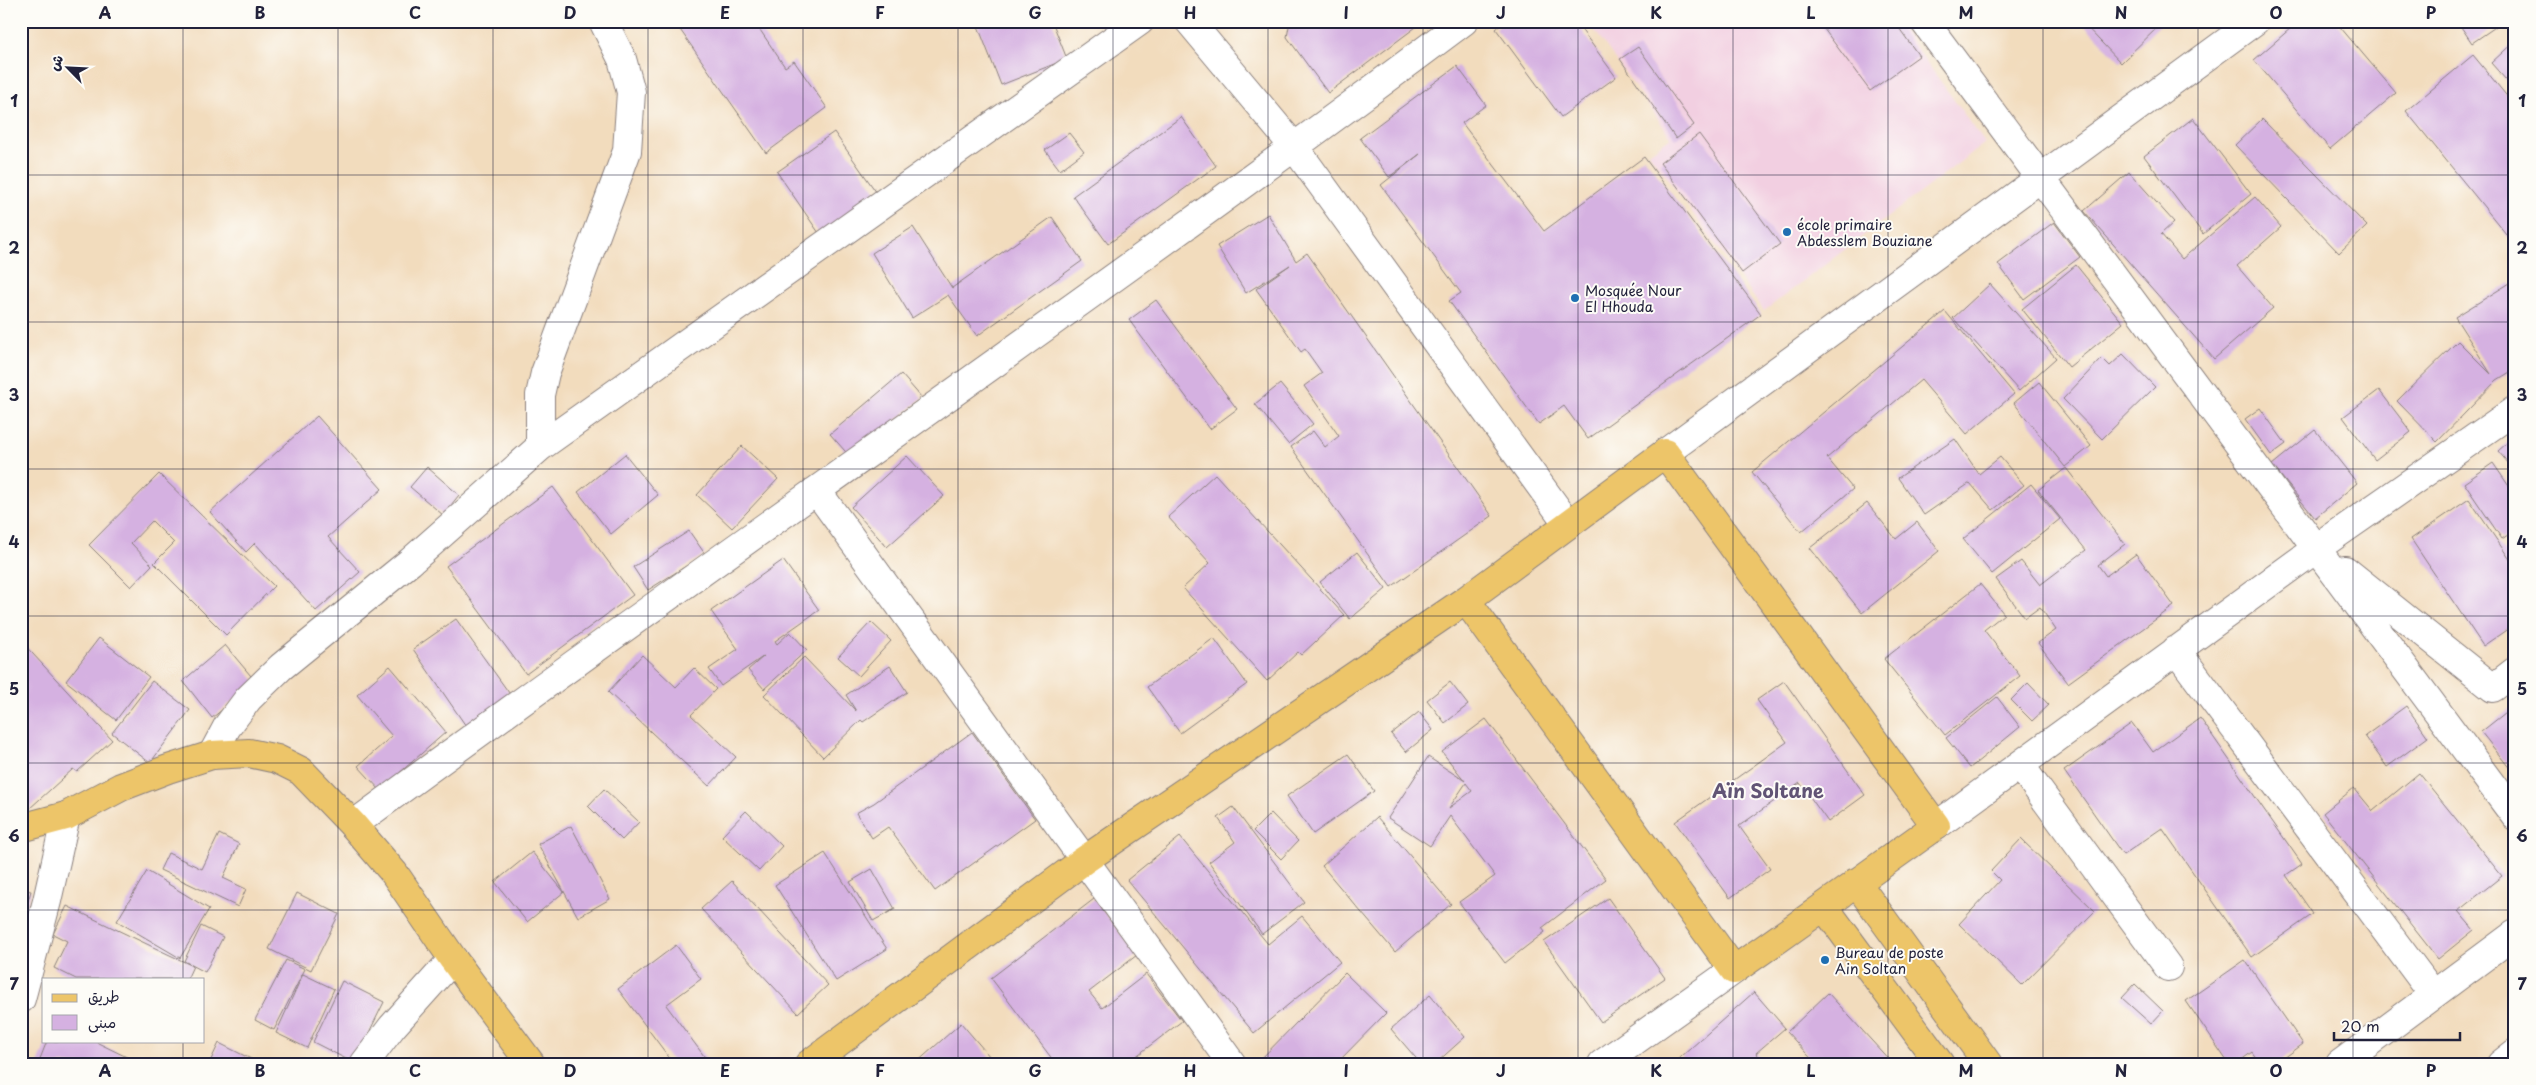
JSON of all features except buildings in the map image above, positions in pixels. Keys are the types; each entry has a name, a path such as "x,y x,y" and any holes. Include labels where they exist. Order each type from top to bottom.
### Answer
{"main road":[{"path":"809,1064 1084,861 1466,600 1665,453 1936,826 1856,882 1825,908 1734,970 1466,600"},
{"path":"21,828 66,816 121,787 212,755 249,753 277,759 301,772 353,825 394,873 453,959 531,1064"},
{"path":"1856,882 1988,1064"},
{"path":"1825,908 1940,1064"}],"street":[{"path":"540,447 540,395 545,373 627,150 631,92 622,59 603,21"},
{"path":"212,755 227,727 242,706 281,667 410,562 540,447 1140,21"},
{"path":"1189,21 1294,148 1568,524"},
{"path":"353,825 552,678 817,491 1294,148 1464,21"},
{"path":"1924,21 2515,816"},
{"path":"1665,453 2255,21"},
{"path":"1936,826 2317,548 2515,410"},
{"path":"817,491 1232,1064"},
{"path":"2317,548 2493,688 2515,672"},
{"path":"2176,650 2433,994"},
{"path":"2020,765 2168,967"},
{"path":"21,999 47,900 66,816"},
{"path":"2340,1064 2515,934"},
{"path":"364,1064 392,1027 453,959"},
{"path":"1602,1064 1734,970"},
{"path":"2502,1064 2515,1053"}],"shaded area":[{"name":"école primaire Abdesslem Bouziane","path":"1588,21 1897,21 1985,143 1764,311 1649,153 1671,137"}],"place":[{"name":"école primaire Abdesslem Bouziane","path":"1787,232"},
{"name":"Mosquée Nour El Hhouda","path":"1575,298"},
{"name":"Bureau de poste Ain Soltan","path":"1825,960"}],"district":[{"name":"Aïn Soltane","path":"1768,790"}]}
